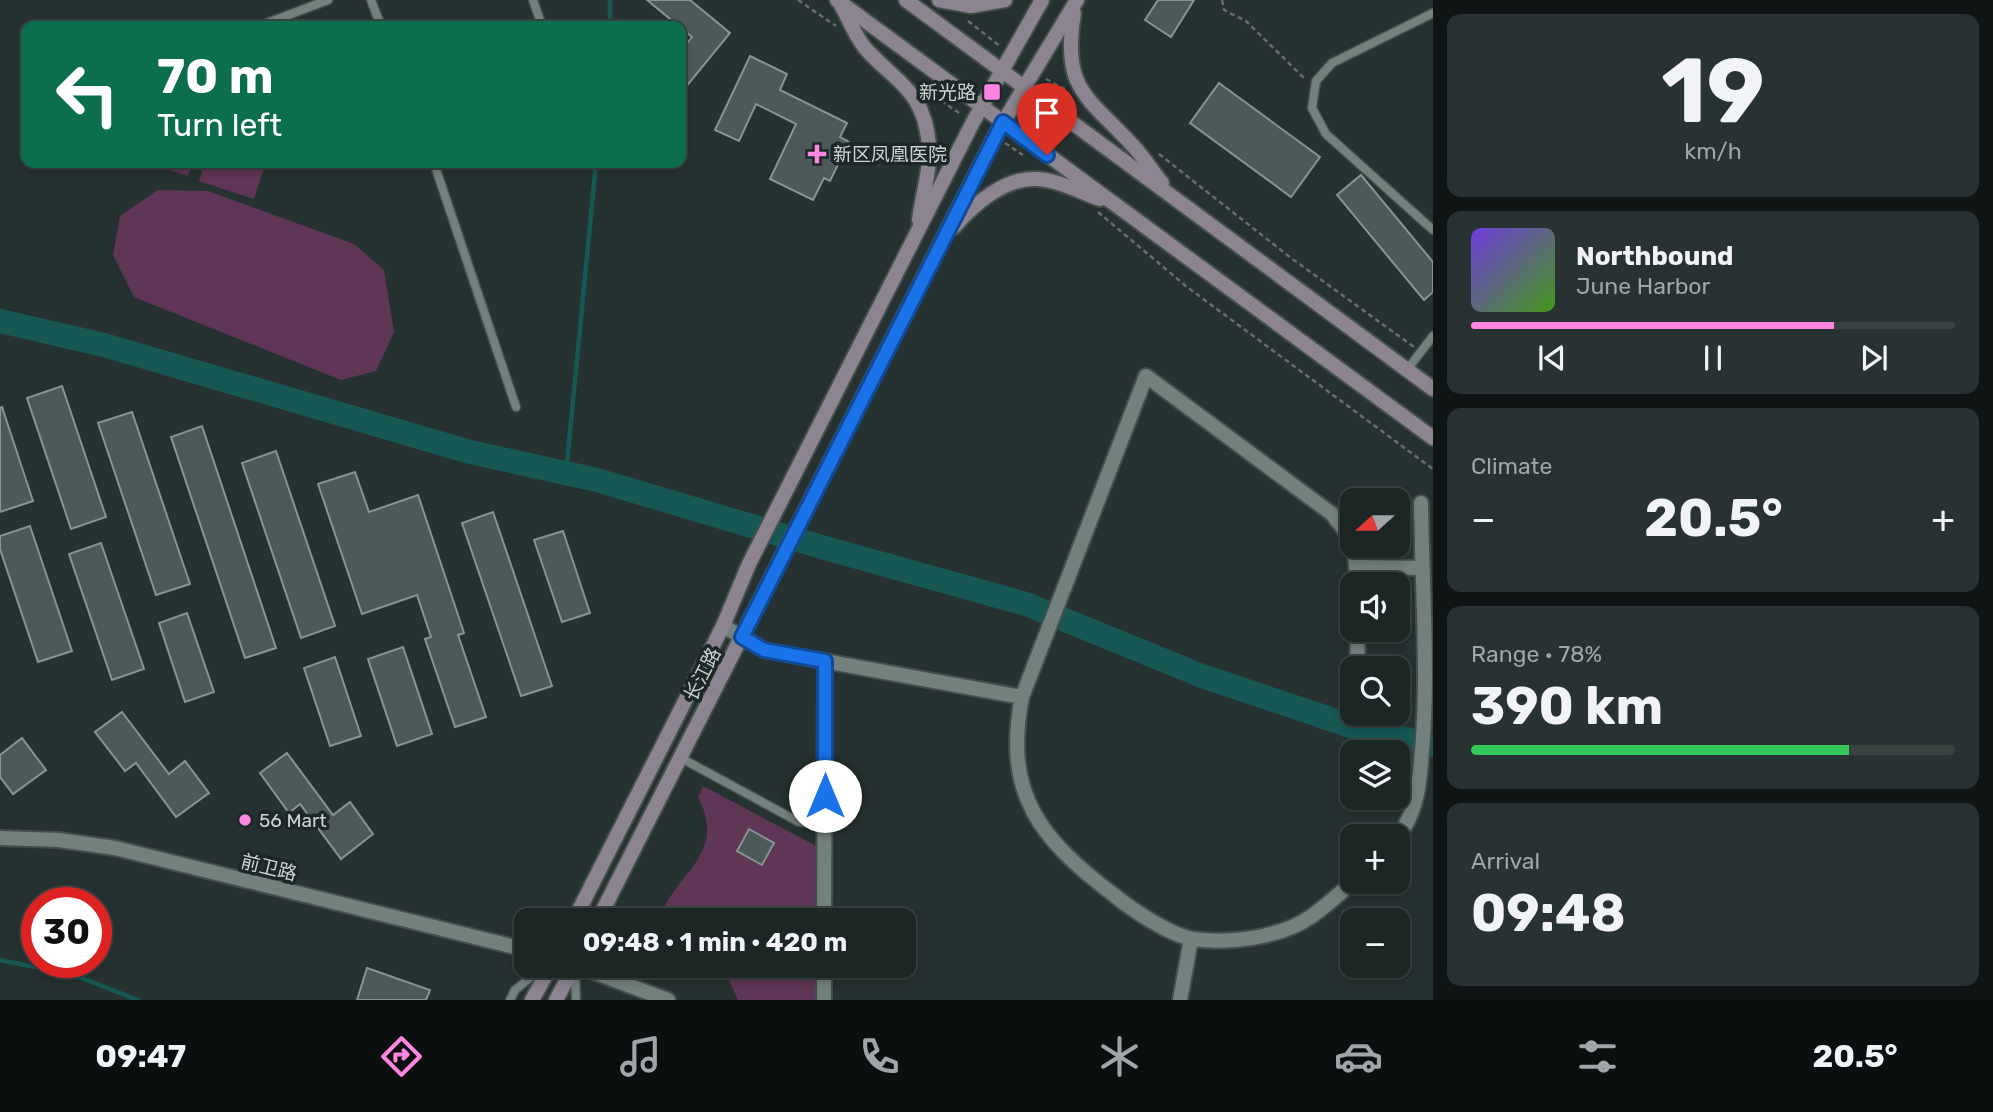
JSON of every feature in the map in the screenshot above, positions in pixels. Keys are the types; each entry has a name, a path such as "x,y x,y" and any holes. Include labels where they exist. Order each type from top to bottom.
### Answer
{"main road":[{"path":"838,0 1433,438"},
{"path":"838,0 864,47 909,87 922,115 929,144 929,169 918,233"},
{"path":"906,0 1433,389"},
{"path":"939,0 971,6 1005,0"},
{"name":"长江路","path":"580,908 723,626 749,564 788,492 973,122 1042,0"},
{"path":"1076,2 1069,39 1071,58 1085,99 1135,148 1173,198"},
{"name":"长江路","path":"604,908 995,136 1076,2"},
{"path":"941,242 959,220 993,192 1021,181 1036,178 1113,203"},
{"path":"531,1000 544,978"},
{"path":"556,1000 568,978"}],"street":[{"path":"1340,524 1332,514 1146,376 1021,697 1015,734 1020,779 1037,820 1055,846 1134,911 1191,939 1232,940 1280,931 1310,918 1340,893"},
{"path":"1407,824 1418,789 1423,712 1421,503"},
{"path":"1356,558 1358,572"},
{"path":"1358,567 1422,568"},
{"path":"723,626 764,650 1021,697"},
{"path":"824,908 825,661"},
{"name":"前卫路","path":"0,838 59,840 115,848 514,947"},
{"path":"1180,1000 1191,939"},
{"path":"608,978 668,1000"},
{"path":"824,978 824,1000"}],"lane":[{"path":"272,21 328,0"},
{"path":"371,0 379,21"},
{"path":"533,0 540,21"},
{"path":"1433,13 1332,63 1316,81 1312,108 1326,134 1433,230"},
{"path":"436,168 516,407"},
{"path":"1408,370 1433,335"},
{"path":"681,758 799,822 824,823"},
{"path":"510,1000 515,990 530,978"},
{"path":"575,978 576,1000"}],"path":[{"path":"798,0 842,31"},
{"path":"1222,0 1224,10 1246,21 1302,79 1316,81"},
{"path":"962,17 1011,54"},
{"path":"1033,73 1085,99"},
{"path":"921,87 973,122"},
{"path":"995,136 1025,157"},
{"path":"1150,147 1291,258 1421,352"},
{"path":"1093,208 1186,287 1433,469"}],"shaded area":[{"path":"162,168 190,168 188,176"},
{"path":"203,168 264,168 254,199 199,181"},
{"path":"158,190 208,191 354,244 384,270 394,332 376,371 341,380 134,297 113,255 120,216"},
{"path":"703,786 820,848 818,908 664,908 703,850 707,835 706,818 698,797"},
{"path":"728,978 817,978 816,1000 738,1000"}],"building":[{"path":"647,0 690,0 730,33 686,87 686,45 692,37 686,32 686,21 673,21"},
{"path":"1158,0 1194,0 1171,37 1145,20"},
{"path":"750,56 787,74 780,90 847,123 840,137 849,142 830,181 824,178 813,200 770,179 796,124 756,104 739,141 715,130"},
{"path":"1219,83 1320,157 1291,197 1190,123"},
{"path":"1361,175 1433,262 1433,292 1424,300 1337,195"},
{"path":"62,386 106,517 71,529 27,398"},
{"path":"2,407 33,501 0,512 0,408"},
{"path":"132,412 190,584 156,595 98,423"},
{"path":"202,426 276,648 245,658 171,437"},
{"path":"276,451 335,626 301,638 242,463"},
{"path":"355,472 369,512 418,495 464,633 458,635 486,717 455,727 425,639 431,637 417,595 362,614 318,484"},
{"path":"493,512 552,686 521,696 462,523"},
{"path":"30,526 72,651 38,662 0,549 0,536"},
{"path":"563,531 590,613 562,622 534,540"},
{"path":"101,543 144,669 112,680 69,554"},
{"path":"187,613 214,692 185,702 159,623"},
{"path":"403,647 432,734 397,746 368,659"},
{"path":"335,657 361,736 330,746 304,668"},
{"path":"122,712 169,774 185,761 209,793 176,817 136,763 125,771 95,732"},
{"path":"22,738 46,770 13,794 0,777 0,755"},
{"path":"287,753 333,815 350,802 373,834 341,859 300,804 289,813 260,773"},
{"path":"749,829 774,843 762,865 737,851"},
{"path":"367,968 430,990 426,1000 357,1000"}],"waterway":[{"path":"610,0 610,21"},
{"path":"566,473 596,168"},
{"path":"0,321 104,345 470,452 597,480 1026,604 1202,676 1357,728 1433,745"},
{"path":"0,960 74,975 138,1000"}],"place":[{"name":"新光路","path":"992,92"},
{"name":"新区凤凰医院","path":"817,154"},
{"name":"56 Mart","path":"245,820"}],"route":[{"path":"825,796 825,661 764,650 742,637 1003,122 1047,155"}]}
